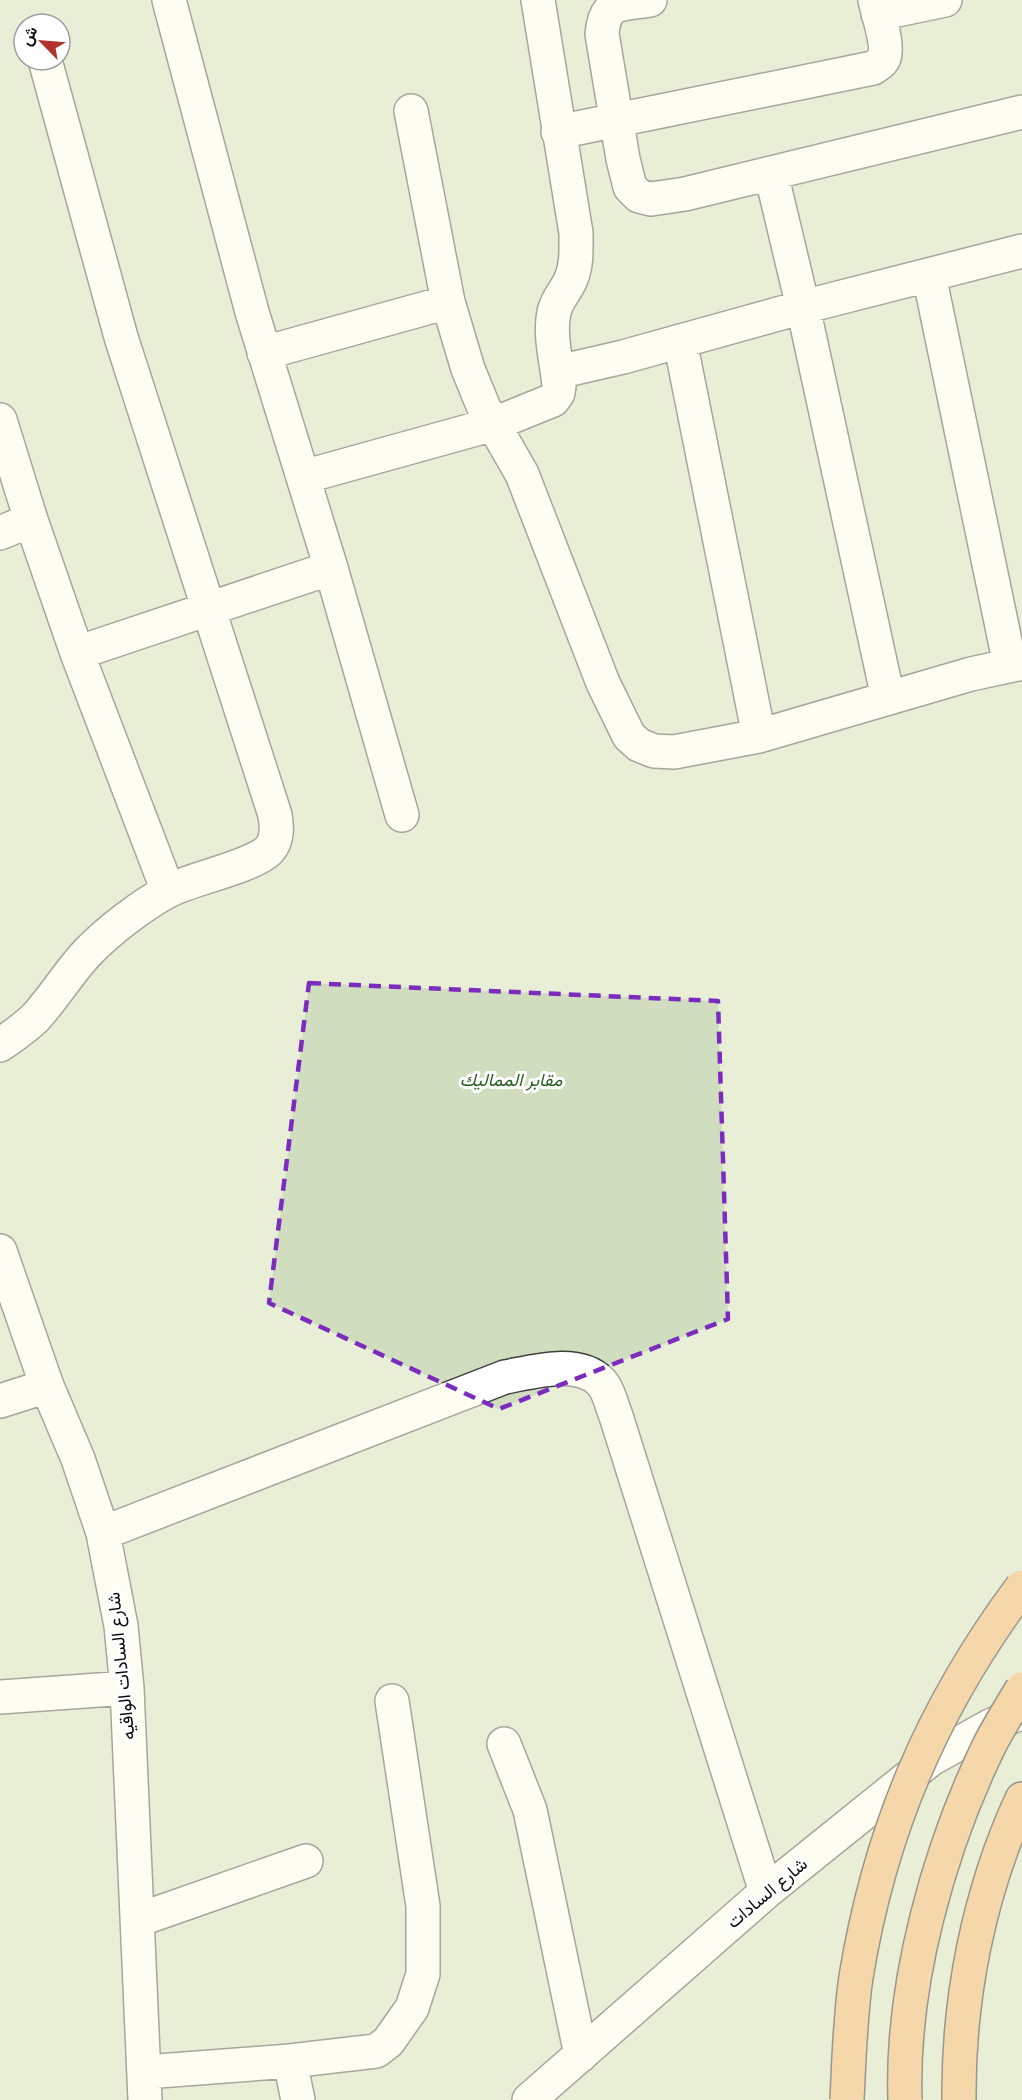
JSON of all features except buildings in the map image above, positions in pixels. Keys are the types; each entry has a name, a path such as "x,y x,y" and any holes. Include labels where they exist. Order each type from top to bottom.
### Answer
{"highway":[{"path":"848,2100 849,2039 856,1978 867,1918 883,1855 904,1794 930,1735 960,1678 994,1623 1022,1587"},
{"path":"905,2100 906,2038 918,1963 935,1883 961,1810 991,1743 1022,1689"},
{"path":"959,2100 961,2034 974,1949 999,1856 1022,1799"}],"street":[{"path":"169,0 264,353 331,568 402,815"},
{"path":"303,477 494,424 553,400 558,393 554,313 575,265 576,233 538,0"},
{"path":"650,0 612,8 606,12 602,34 623,159 630,187 639,196 651,199 685,194 1022,112"},
{"path":"558,132 873,68 884,57 885,45 877,7 945,0"},
{"path":"0,1045 22,1030 36,1016 88,951 135,912 168,891 199,878 253,861 269,849 275,839 277,829 275,815 210,609 121,337 48,72"},
{"path":"411,111 448,302 468,369 484,408 526,482 603,683 629,736 639,745 654,751 674,752 759,736 971,674 1016,664 929,275"},
{"path":"771,173 803,307 888,698"},
{"path":"558,372 1022,251"},
{"path":"264,353 448,302"},
{"path":"680,341 759,736"},
{"path":"0,420 31,520 77,653 168,891"},
{"path":"0,533 31,520"},
{"path":"77,653 331,568"},
{"name":"شارع السادات الواقيه","path":"0,1251 47,1386 78,1459 103,1533 121,1626 127,1688 145,2086"},
{"path":"103,1533 505,1377 552,1368 583,1370 601,1382 616,1416 766,1892"},
{"path":"0,1401 47,1386"},
{"path":"0,1698 127,1688"},
{"path":"145,2086 290,2061 376,2051 388,2042 408,2015 423,1974 423,1906 392,1701"},
{"name":"شارع السادات","path":"529,2100 766,1892 931,1759 992,1725 1022,1712"},
{"path":"504,1744 530,1810 581,2055"},
{"path":"138,1920 306,1861"},
{"path":"290,2061 298,2100"}],"highlighted area":[{"path":"309,983 718,1001 728,1319 499,1409 269,1303"}],"green space":[{"name":"مقابر المماليك","path":"0,0 1022,0 1022,2100 0,2100"}]}
